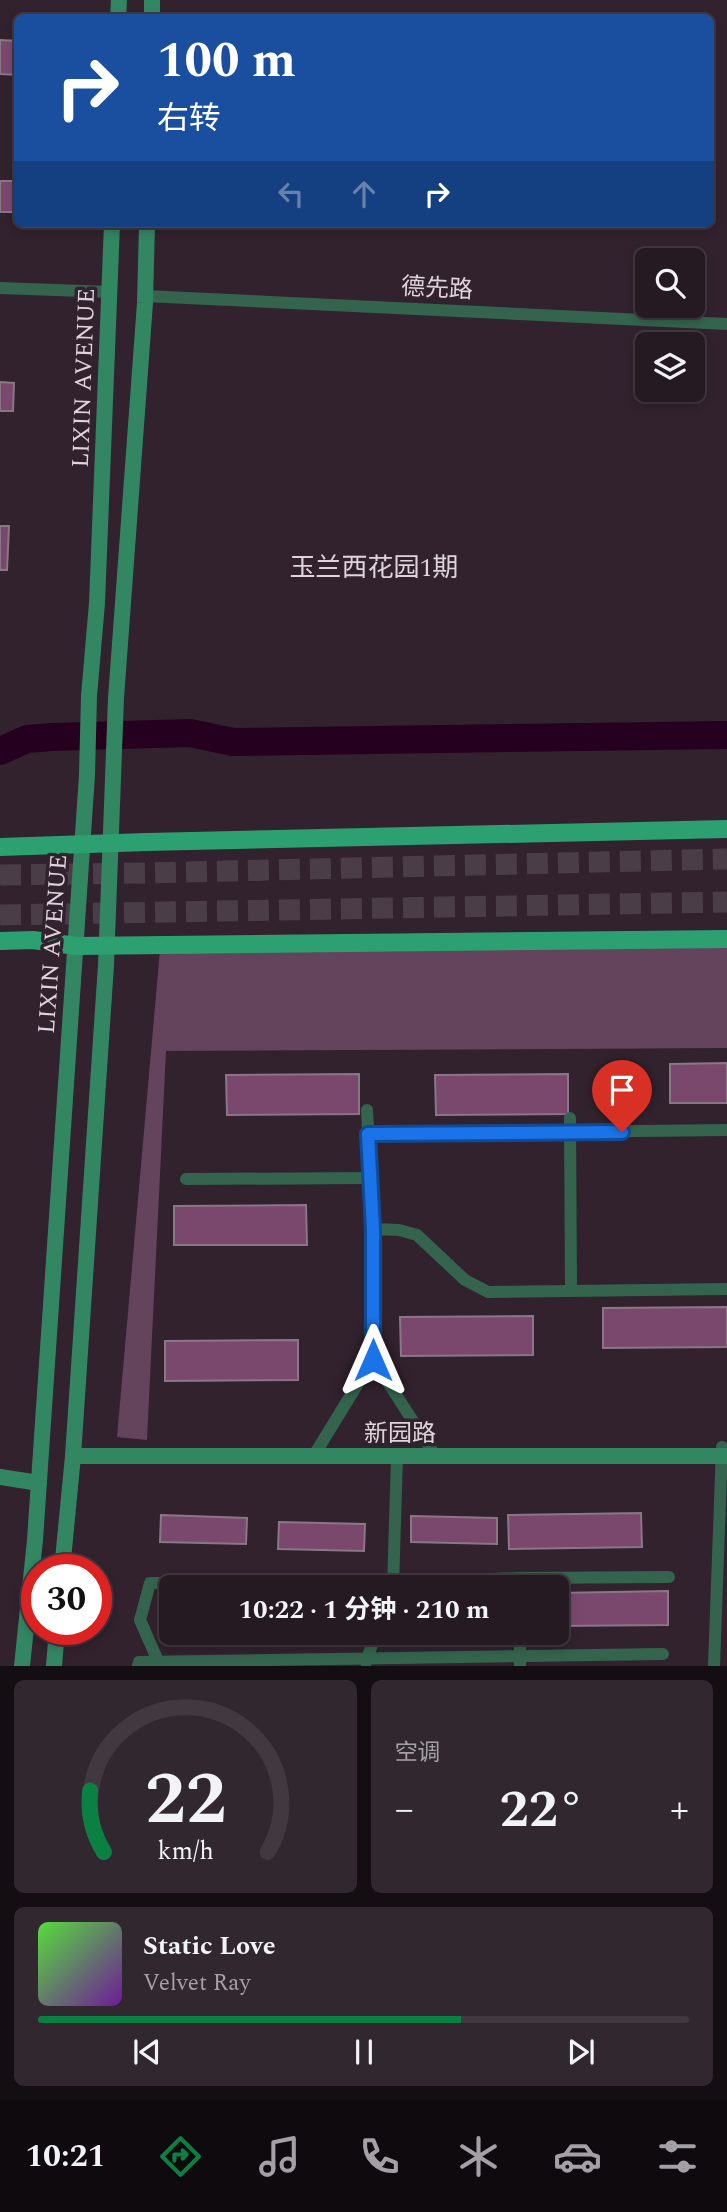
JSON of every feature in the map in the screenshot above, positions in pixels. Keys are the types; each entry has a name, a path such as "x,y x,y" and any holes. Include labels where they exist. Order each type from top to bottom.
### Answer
{"main road":[{"path":"0,848 727,830"},
{"path":"0,941 33,940 76,946 727,939"}],"street":[{"name":"LIXIN AVENUE","path":"22,1666 39,1480 87,775 89,696 97,603 112,228"},
{"name":"LIXIN AVENUE","path":"64,1554 73,1454 107,944 116,698 145,293 147,228"},
{"path":"0,281 111,289"},
{"path":"0,288 111,289"},
{"name":"德先路","path":"145,293 727,316"},
{"name":"德先路","path":"145,293 727,324"},
{"path":"314,1455 373,1360 373,1229 367,1110"},
{"path":"570,1118 571,1291"},
{"path":"368,1134 727,1130"},
{"path":"186,1179 370,1178"},
{"path":"373,1229 398,1230 417,1235 465,1280 488,1292 727,1289"},
{"path":"373,1360 434,1455"},
{"path":"714,1666 725,1451"},
{"name":"新园路","path":"73,1454 434,1455 725,1451"},
{"name":"新园路","path":"314,1455 434,1455"},
{"path":"394,1575 397,1457"},
{"path":"0,1470 39,1480"},
{"path":"0,1477 39,1480"},
{"path":"569,1581 669,1577"},
{"path":"158,1661 140,1620 150,1583 159,1583"},
{"path":"54,1666 56,1645"},
{"path":"366,1662 372,1645"},
{"path":"138,1666 139,1662 158,1661 520,1661 663,1654"}],"shaded area":[{"path":"727,943 727,1048 166,1051 147,1440 117,1437 160,950"}],"building":[{"path":"0,40 14,41 14,75 0,74"},
{"path":"0,181 14,181 14,212 0,212"},
{"path":"0,382 14,383 13,411 0,411"},
{"path":"0,526 9,526 7,570 0,570"},
{"path":"727,1063 727,1103 670,1103 670,1064"},
{"path":"359,1074 359,1114 227,1115 226,1075"},
{"path":"568,1074 568,1114 436,1115 435,1075"},
{"path":"306,1205 307,1245 174,1245 174,1206"},
{"path":"727,1307 727,1347 603,1348 603,1308"},
{"path":"533,1316 533,1355 401,1356 400,1317"},
{"path":"298,1340 298,1380 165,1381 165,1341"},
{"path":"641,1513 642,1547 509,1549 508,1515"},
{"path":"161,1515 247,1518 246,1544 160,1542"},
{"path":"411,1516 497,1518 497,1544 411,1542"},
{"path":"279,1522 365,1524 364,1551 278,1549"},
{"path":"668,1591 668,1625 569,1626 569,1593"}],"waterway":[{"path":"0,751 27,739 190,733 233,742 727,735"}],"tunnel":[{"path":"0,875 727,859"},
{"path":"0,915 727,902"}],"district":[{"name":"玉兰西花园1期","path":"374,568"}],"route":[{"path":"373,1360 373,1229 368,1134 622,1132"}]}
